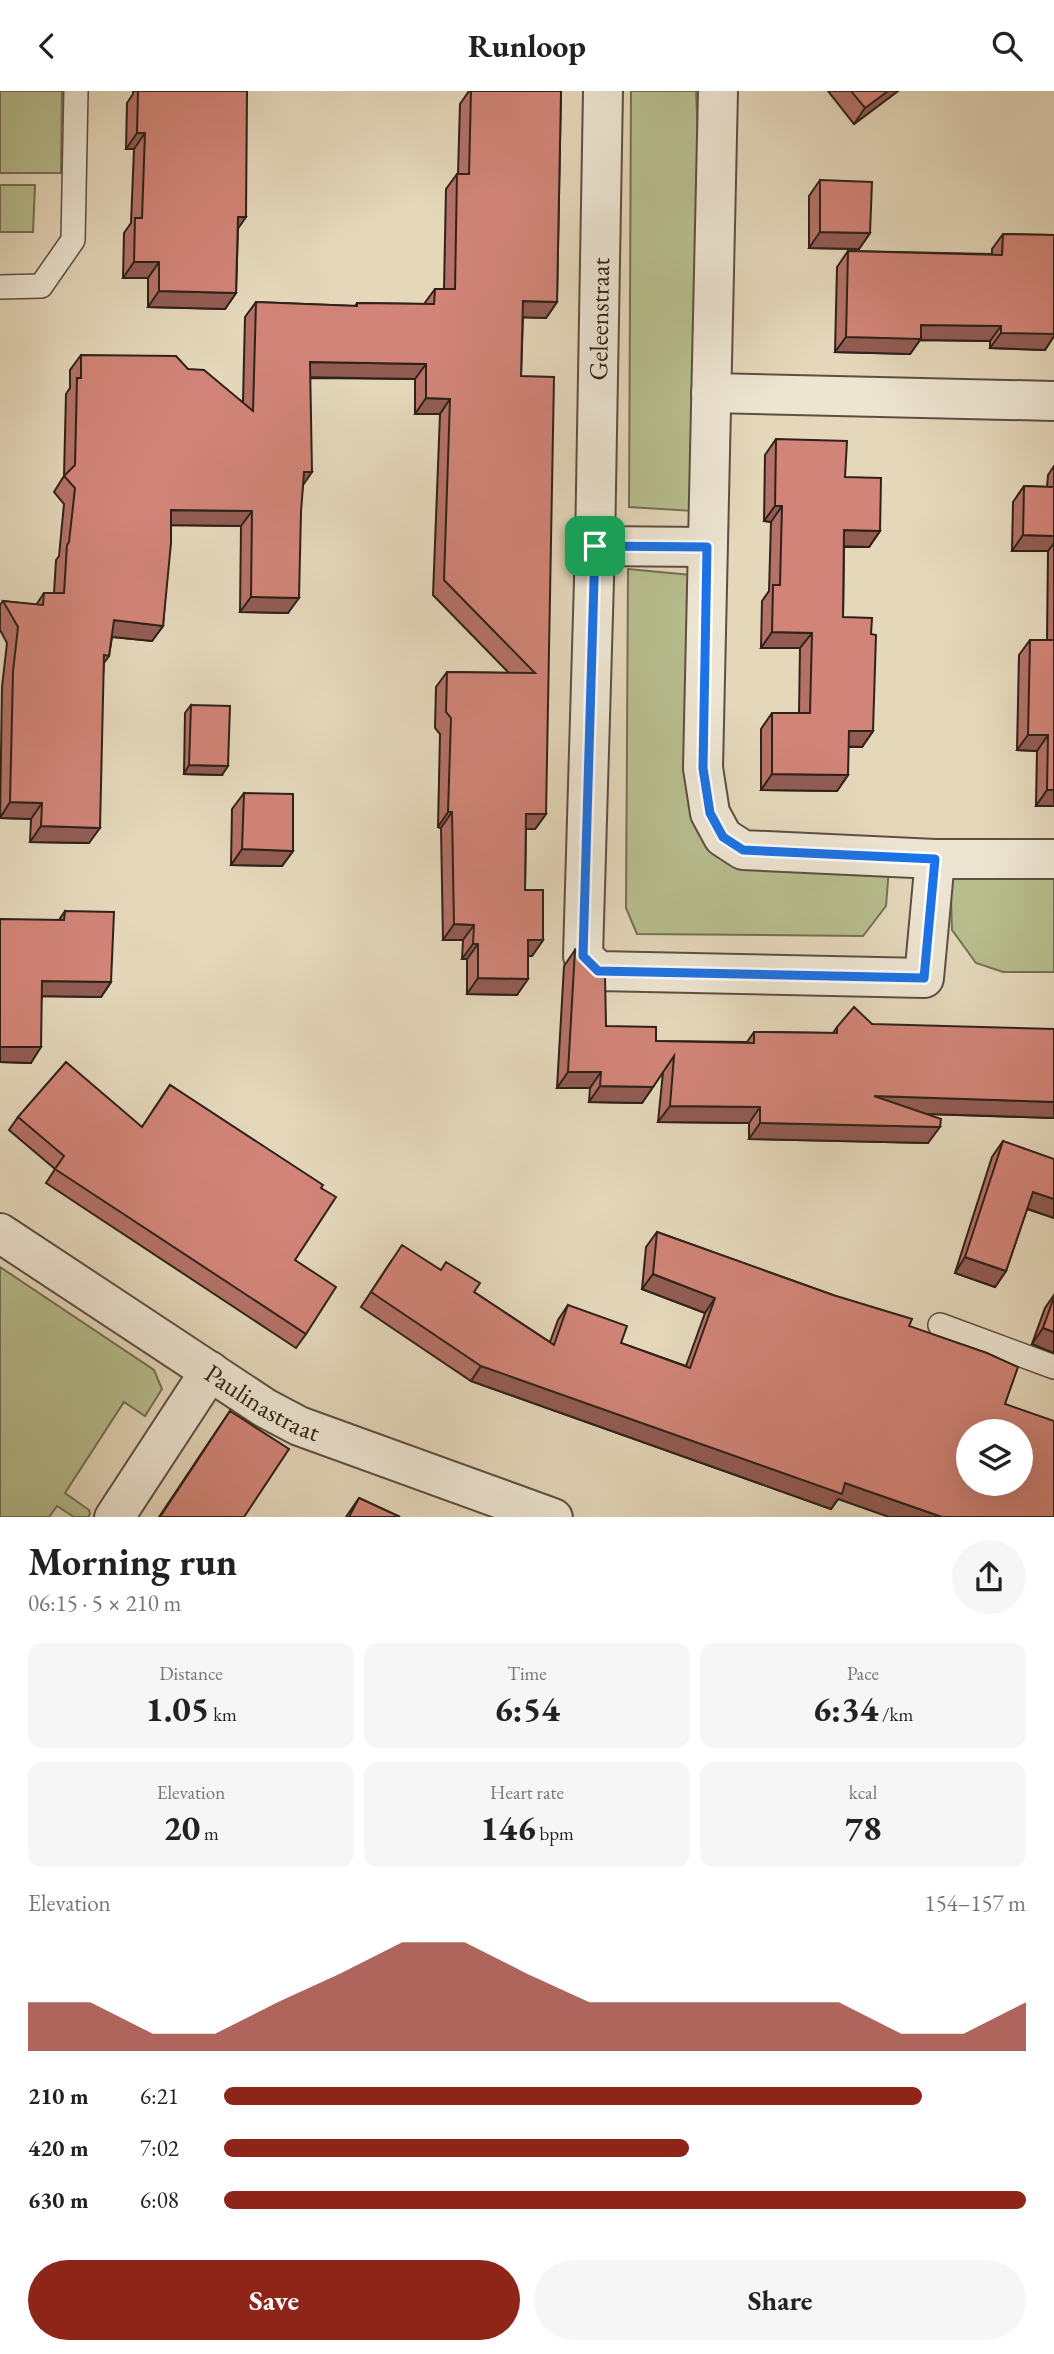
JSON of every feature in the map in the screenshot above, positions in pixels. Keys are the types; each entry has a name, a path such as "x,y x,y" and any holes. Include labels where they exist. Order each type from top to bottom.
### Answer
{"street":[{"name":"Geleenstraat","path":"603,91 595,546 583,956 598,971 924,978 935,859"},
{"path":"718,91 703,768 710,813 723,837 743,850 935,859 1054,859"},
{"path":"711,393 1054,401"},
{"path":"595,546 707,547"},
{"name":"Paulinastraat","path":"0,1233 265,1408 299,1426 553,1517"},
{"path":"114,1517 210,1371"}],"lane":[{"path":"0,287 41,286 73,240 76,91"},
{"path":"940,1325 1054,1367"}],"green space":[{"path":"0,91 62,91 61,173 0,173"},
{"path":"631,91 696,91 699,157 693,511 629,507"},
{"path":"0,185 35,185 33,232 0,232"},
{"path":"628,569 691,575 702,836 889,868 886,906 863,936 637,934 626,908"},
{"path":"1054,868 1054,972 1003,972 976,963 952,930 950,869"},
{"path":"0,1267 154,1370 162,1389 145,1416 124,1402 65,1493 89,1510 88,1517 74,1517 57,1506 49,1517 0,1517"}],"building":[{"path":"138,91 247,91 246,217 238,217 236,293 159,291 159,262 134,262 135,218 142,218 145,133 137,133"},
{"path":"471,91 561,91 557,302 523,301 521,376 554,377 546,814 526,814 525,890 543,890 543,940 528,940 528,979 478,978 478,944 473,944 474,925 454,924 452,812 448,812 451,718 446,712 447,672 535,673 444,580 450,399 426,398 426,364 310,362 312,472 304,472 299,598 251,597 252,511 171,510 171,543 163,626 114,620 109,656 104,655 100,828 41,826 42,803 10,802 13,672 18,627 3,601 43,605 44,593 64,593 75,488 64,476 75,465 77,378 81,378 81,355 176,356 188,369 204,370 253,411 256,302 357,306 357,303 434,304 435,289 455,289 457,174 469,174"},
{"path":"851,91 888,91 865,108"},
{"path":"820,180 872,182 870,233 820,232"},
{"path":"1003,234 1054,235 1054,334 1001,333 1001,326 921,325 921,339 846,337 848,251 1002,255"},
{"path":"776,439 847,441 845,477 881,478 880,531 844,530 843,617 872,618 871,634 876,635 873,731 849,731 848,775 772,774 772,713 810,713 812,633 772,632 773,585 780,585 782,506 775,506"},
{"path":"1024,486 1054,487 1054,536 1023,535"},
{"path":"1030,640 1054,640 1054,790 1047,790 1048,735 1028,735"},
{"path":"191,705 230,706 228,766 189,765"},
{"path":"244,793 293,794 293,851 242,849"},
{"path":"65,911 114,912 111,982 42,981 41,1047 0,1047 0,919 64,920"},
{"path":"575,950 594,971 605,976 606,1026 656,1027 656,1041 754,1043 754,1032 837,1033 837,1027 854,1007 872,1024 1054,1029 1054,1102 874,1096 941,1119 940,1127 760,1123 760,1107 670,1106 674,1056 653,1087 600,1086 601,1072 568,1072"},
{"path":"66,1062 142,1127 170,1085 323,1185 321,1188 336,1197 295,1260 336,1287 306,1334 55,1169 64,1156 18,1117"},
{"path":"1003,1141 1054,1159 1054,1199 1033,1192 1006,1271 965,1257"},
{"path":"657,1232 833,1295 912,1319 909,1326 987,1353 1018,1367 1005,1404 1054,1421 1054,1517 942,1517 845,1483 842,1494 481,1366 371,1292 402,1245 441,1270 446,1262 480,1283 474,1292 554,1345 568,1305 627,1326 621,1343 690,1368 715,1298 653,1274"},
{"path":"1054,1297 1054,1332 1043,1328"},
{"path":"230,1411 289,1449 244,1517 160,1517"},
{"path":"359,1498 400,1517 349,1517"}],"route":[{"path":"595,546 707,547 703,768 710,813 723,837 743,850 935,859 924,978 598,971 583,956 595,546"}]}
